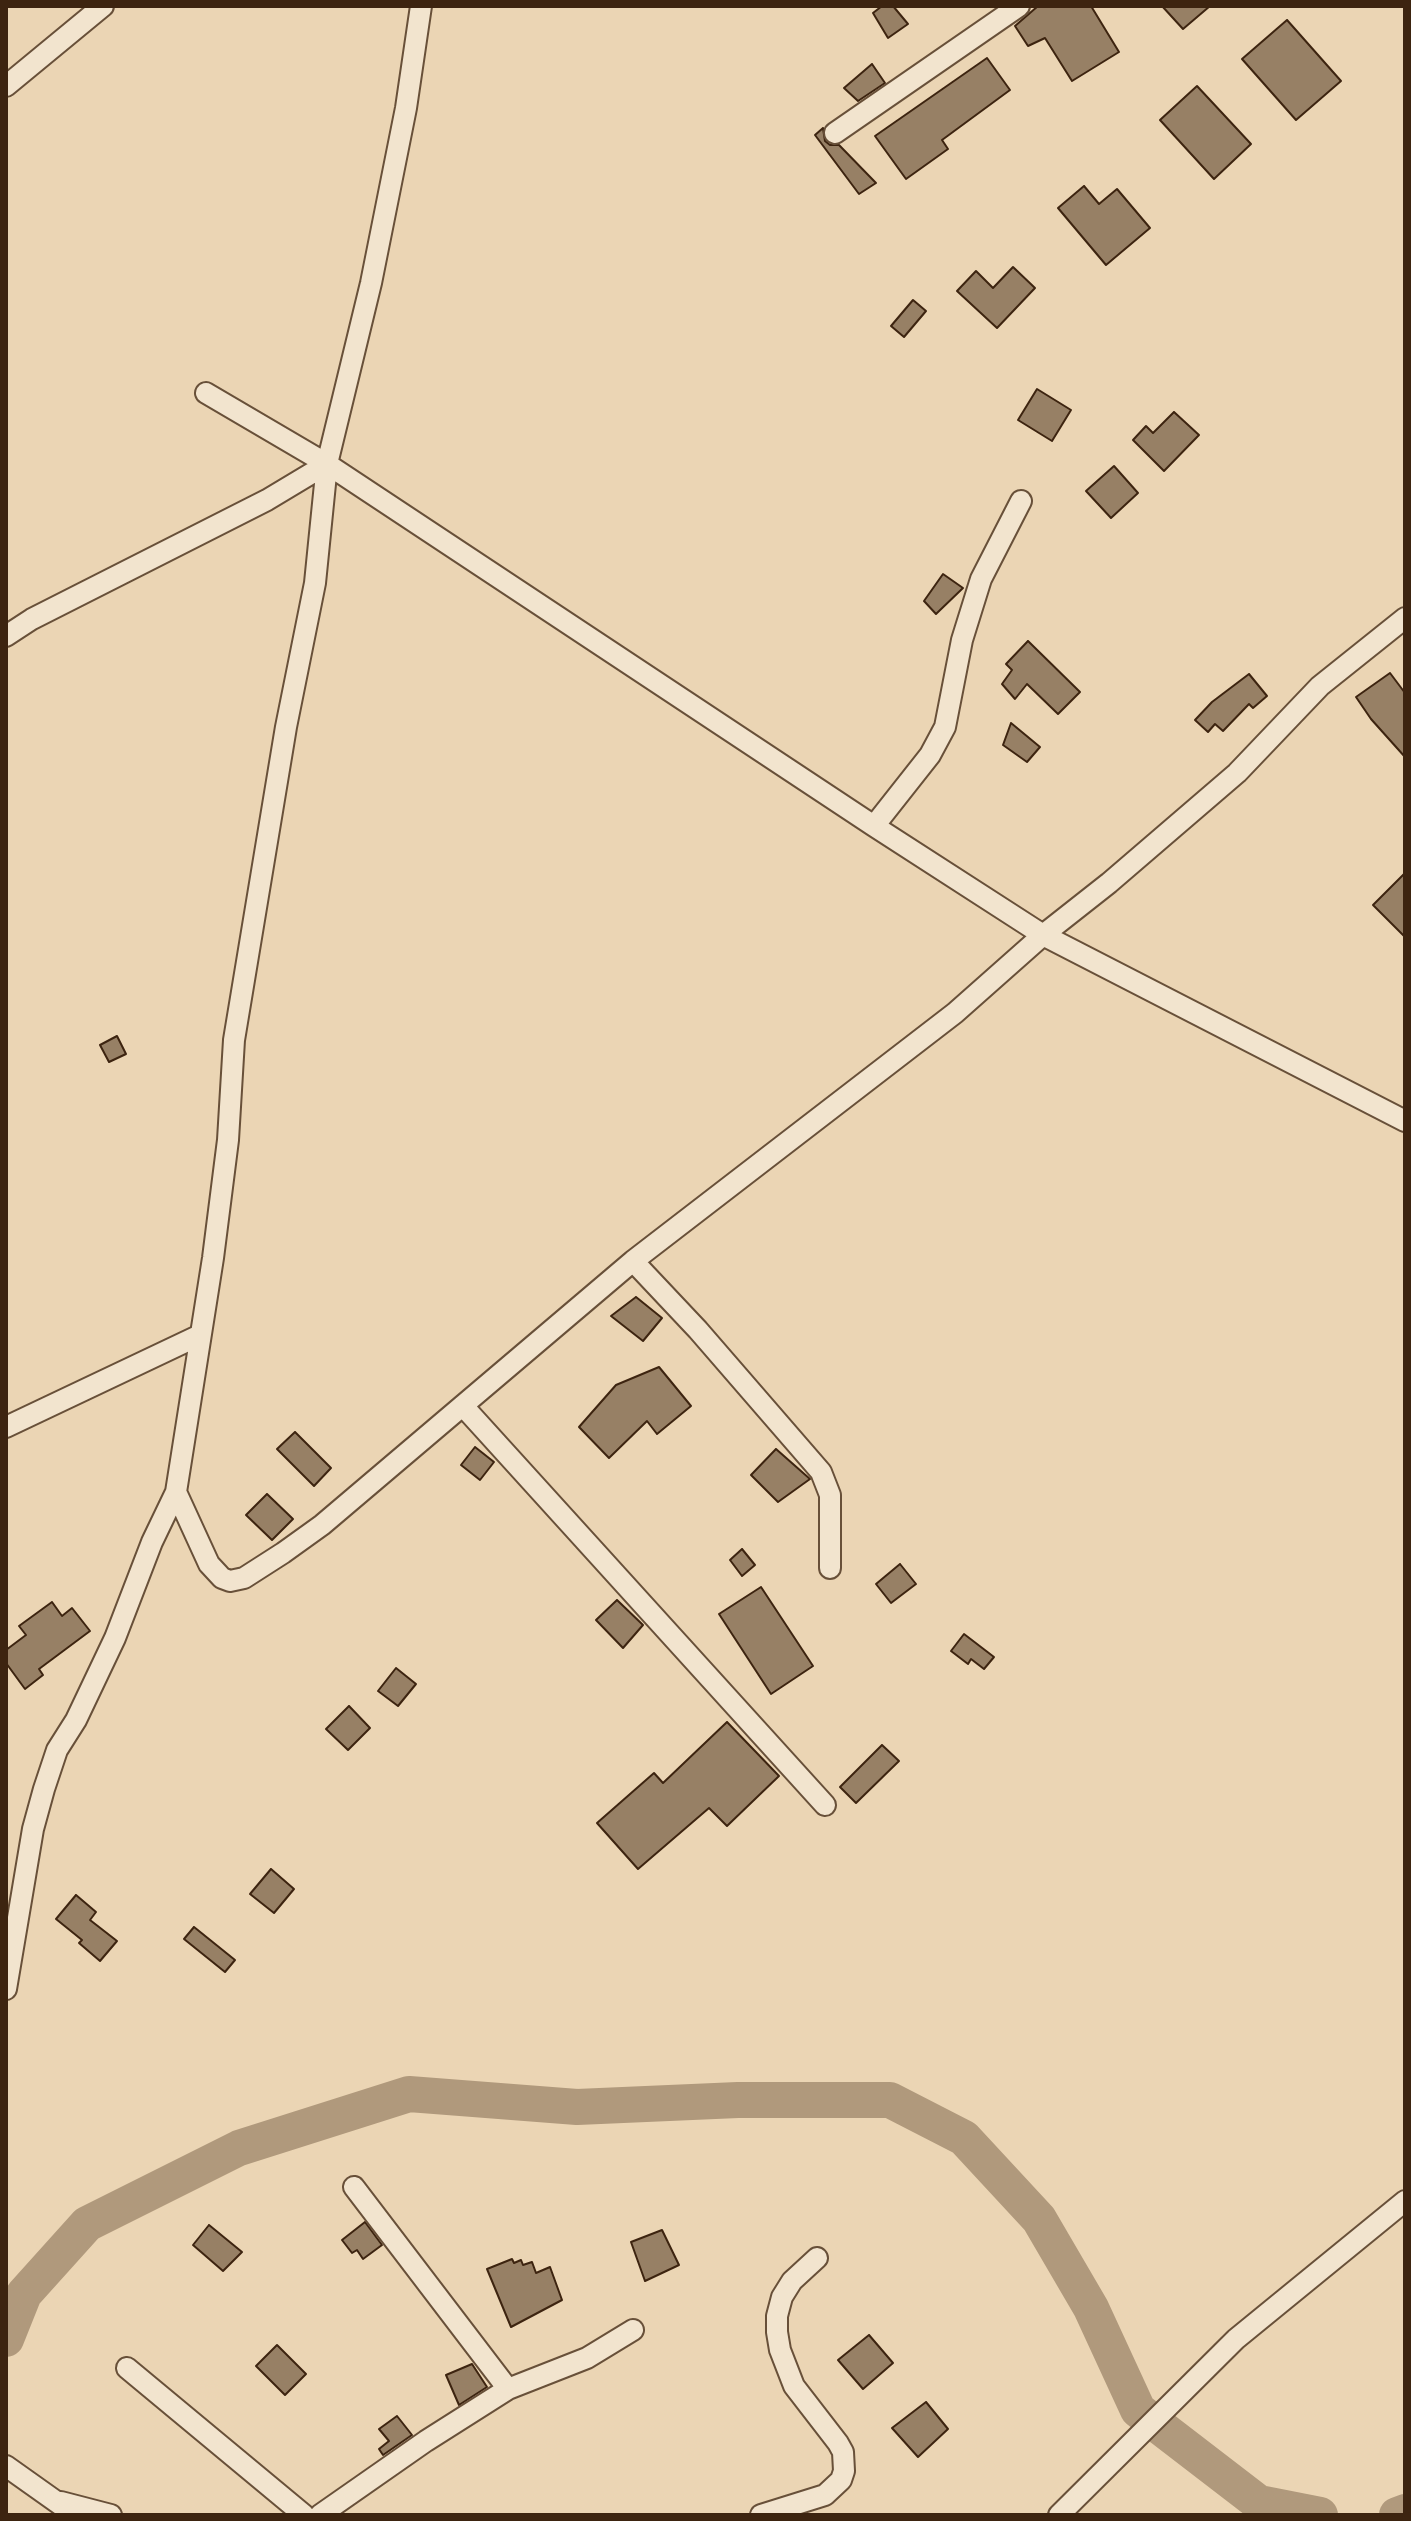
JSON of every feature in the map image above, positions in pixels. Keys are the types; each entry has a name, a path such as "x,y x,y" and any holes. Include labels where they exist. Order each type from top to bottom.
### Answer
{"street":[{"path":"6,86 103,6"},
{"path":"6,1989 33,1829 57,1750 93,1686 176,1492 213,1258 228,1140 234,1040 286,727 315,583 327,464 371,283 406,108 421,6"},
{"path":"835,133 1019,6"},
{"path":"206,393 327,464 1043,935 1405,1121"},
{"path":"6,636 32,619 267,500 327,464"},
{"path":"874,826 930,755 945,727 962,640 981,579 1021,501"},
{"path":"176,1492 215,1573 222,1578 237,1581 322,1525 633,1261 955,1013 1237,773 1320,686 1405,618"},
{"path":"633,1261 737,1374 821,1472 830,1495 830,1568"},
{"path":"6,1427 200,1335"},
{"path":"463,1406 825,1805"},
{"path":"354,2187 508,2389"},
{"path":"1059,2515 1236,2339 1405,2201"},
{"path":"761,2515 825,2495 841,2480 844,2471 843,2452 838,2443 794,2386 780,2350 777,2332 782,2297 792,2281 817,2258"},
{"path":"320,2515 426,2441 508,2389 587,2358 633,2330"},
{"path":"127,2368 304,2515"},
{"path":"6,2466 75,2515"},
{"path":"54,2499 111,2515"}],"building":[{"path":"882,6 893,6 908,24 888,38 873,13"},
{"path":"1038,6 1091,6 1119,52 1072,81 1045,38 1028,46 1015,26"},
{"path":"1162,6 1210,6 1183,29"},
{"path":"1287,20 1341,81 1296,120 1242,59"},
{"path":"987,58 1010,90 942,140 948,149 906,179 875,136"},
{"path":"872,64 885,83 858,101 844,88"},
{"path":"1197,86 1251,144 1214,179 1160,120"},
{"path":"823,128 825,141 830,145 839,145 876,183 859,194 815,135"},
{"path":"1084,186 1099,204 1117,189 1150,228 1106,265 1058,208"},
{"path":"1013,267 1035,288 997,328 957,291 976,271 993,288"},
{"path":"913,300 926,311 904,337 891,326"},
{"path":"1037,389 1071,410 1052,441 1018,420"},
{"path":"1174,412 1199,435 1164,471 1133,440 1146,426 1153,433"},
{"path":"1114,466 1138,493 1111,518 1086,491"},
{"path":"943,574 963,588 936,614 924,601"},
{"path":"1028,641 1080,692 1058,714 1027,684 1015,699 1002,684 1012,670 1006,664"},
{"path":"1390,673 1405,693 1405,757 1356,697"},
{"path":"1249,674 1267,696 1253,708 1249,704 1223,731 1215,724 1208,732 1195,720 1212,702"},
{"path":"1011,723 1040,747 1027,762 1003,745"},
{"path":"1405,873 1405,937 1373,905"},
{"path":"117,1036 126,1054 109,1062 100,1045"},
{"path":"636,1297 662,1318 643,1341 611,1316"},
{"path":"659,1367 691,1406 657,1434 647,1421 609,1458 579,1427 616,1385"},
{"path":"295,1432 331,1468 314,1486 277,1449"},
{"path":"475,1447 494,1462 480,1480 461,1465"},
{"path":"776,1449 810,1479 778,1502 751,1475"},
{"path":"267,1494 293,1519 272,1540 246,1515"},
{"path":"742,1549 755,1565 742,1576 730,1560"},
{"path":"900,1564 916,1584 891,1603 876,1584"},
{"path":"761,1587 813,1666 771,1694 719,1614"},
{"path":"617,1600 643,1625 623,1648 596,1620"},
{"path":"52,1602 62,1616 72,1608 90,1631 39,1669 43,1675 25,1689 6,1663 6,1650 26,1635 19,1626"},
{"path":"964,1634 994,1657 984,1669 971,1659 968,1664 951,1651"},
{"path":"396,1668 416,1684 398,1706 378,1691"},
{"path":"349,1706 370,1728 348,1750 326,1729"},
{"path":"727,1722 779,1776 727,1826 709,1808 638,1869 597,1823 654,1773 663,1783"},
{"path":"882,1745 899,1761 856,1803 840,1787"},
{"path":"271,1869 294,1889 274,1913 250,1894"},
{"path":"76,1895 96,1912 90,1920 117,1941 100,1961 79,1943 82,1940 56,1919"},
{"path":"194,1927 235,1960 225,1972 184,1939"},
{"path":"365,2222 382,2245 363,2259 357,2250 352,2253 342,2240"},
{"path":"209,2225 242,2252 223,2271 193,2245"},
{"path":"662,2230 679,2265 645,2281 631,2242"},
{"path":"512,2259 514,2263 521,2260 523,2265 532,2262 536,2273 550,2267 562,2300 511,2327 487,2269"},
{"path":"869,2335 893,2363 863,2389 838,2360"},
{"path":"277,2345 306,2374 285,2395 256,2366"},
{"path":"472,2364 487,2387 459,2405 446,2375"},
{"path":"926,2402 948,2429 918,2457 892,2428"},
{"path":"397,2416 412,2435 383,2455 379,2449 389,2441 379,2429"}],"waterway":[{"path":"6,2339 24,2294 87,2224 239,2148 409,2094 577,2107 738,2100 890,2100 964,2138 1039,2219 1091,2308 1138,2410 1259,2503 1320,2515"},
{"path":"1397,2515 1405,2512"}]}
